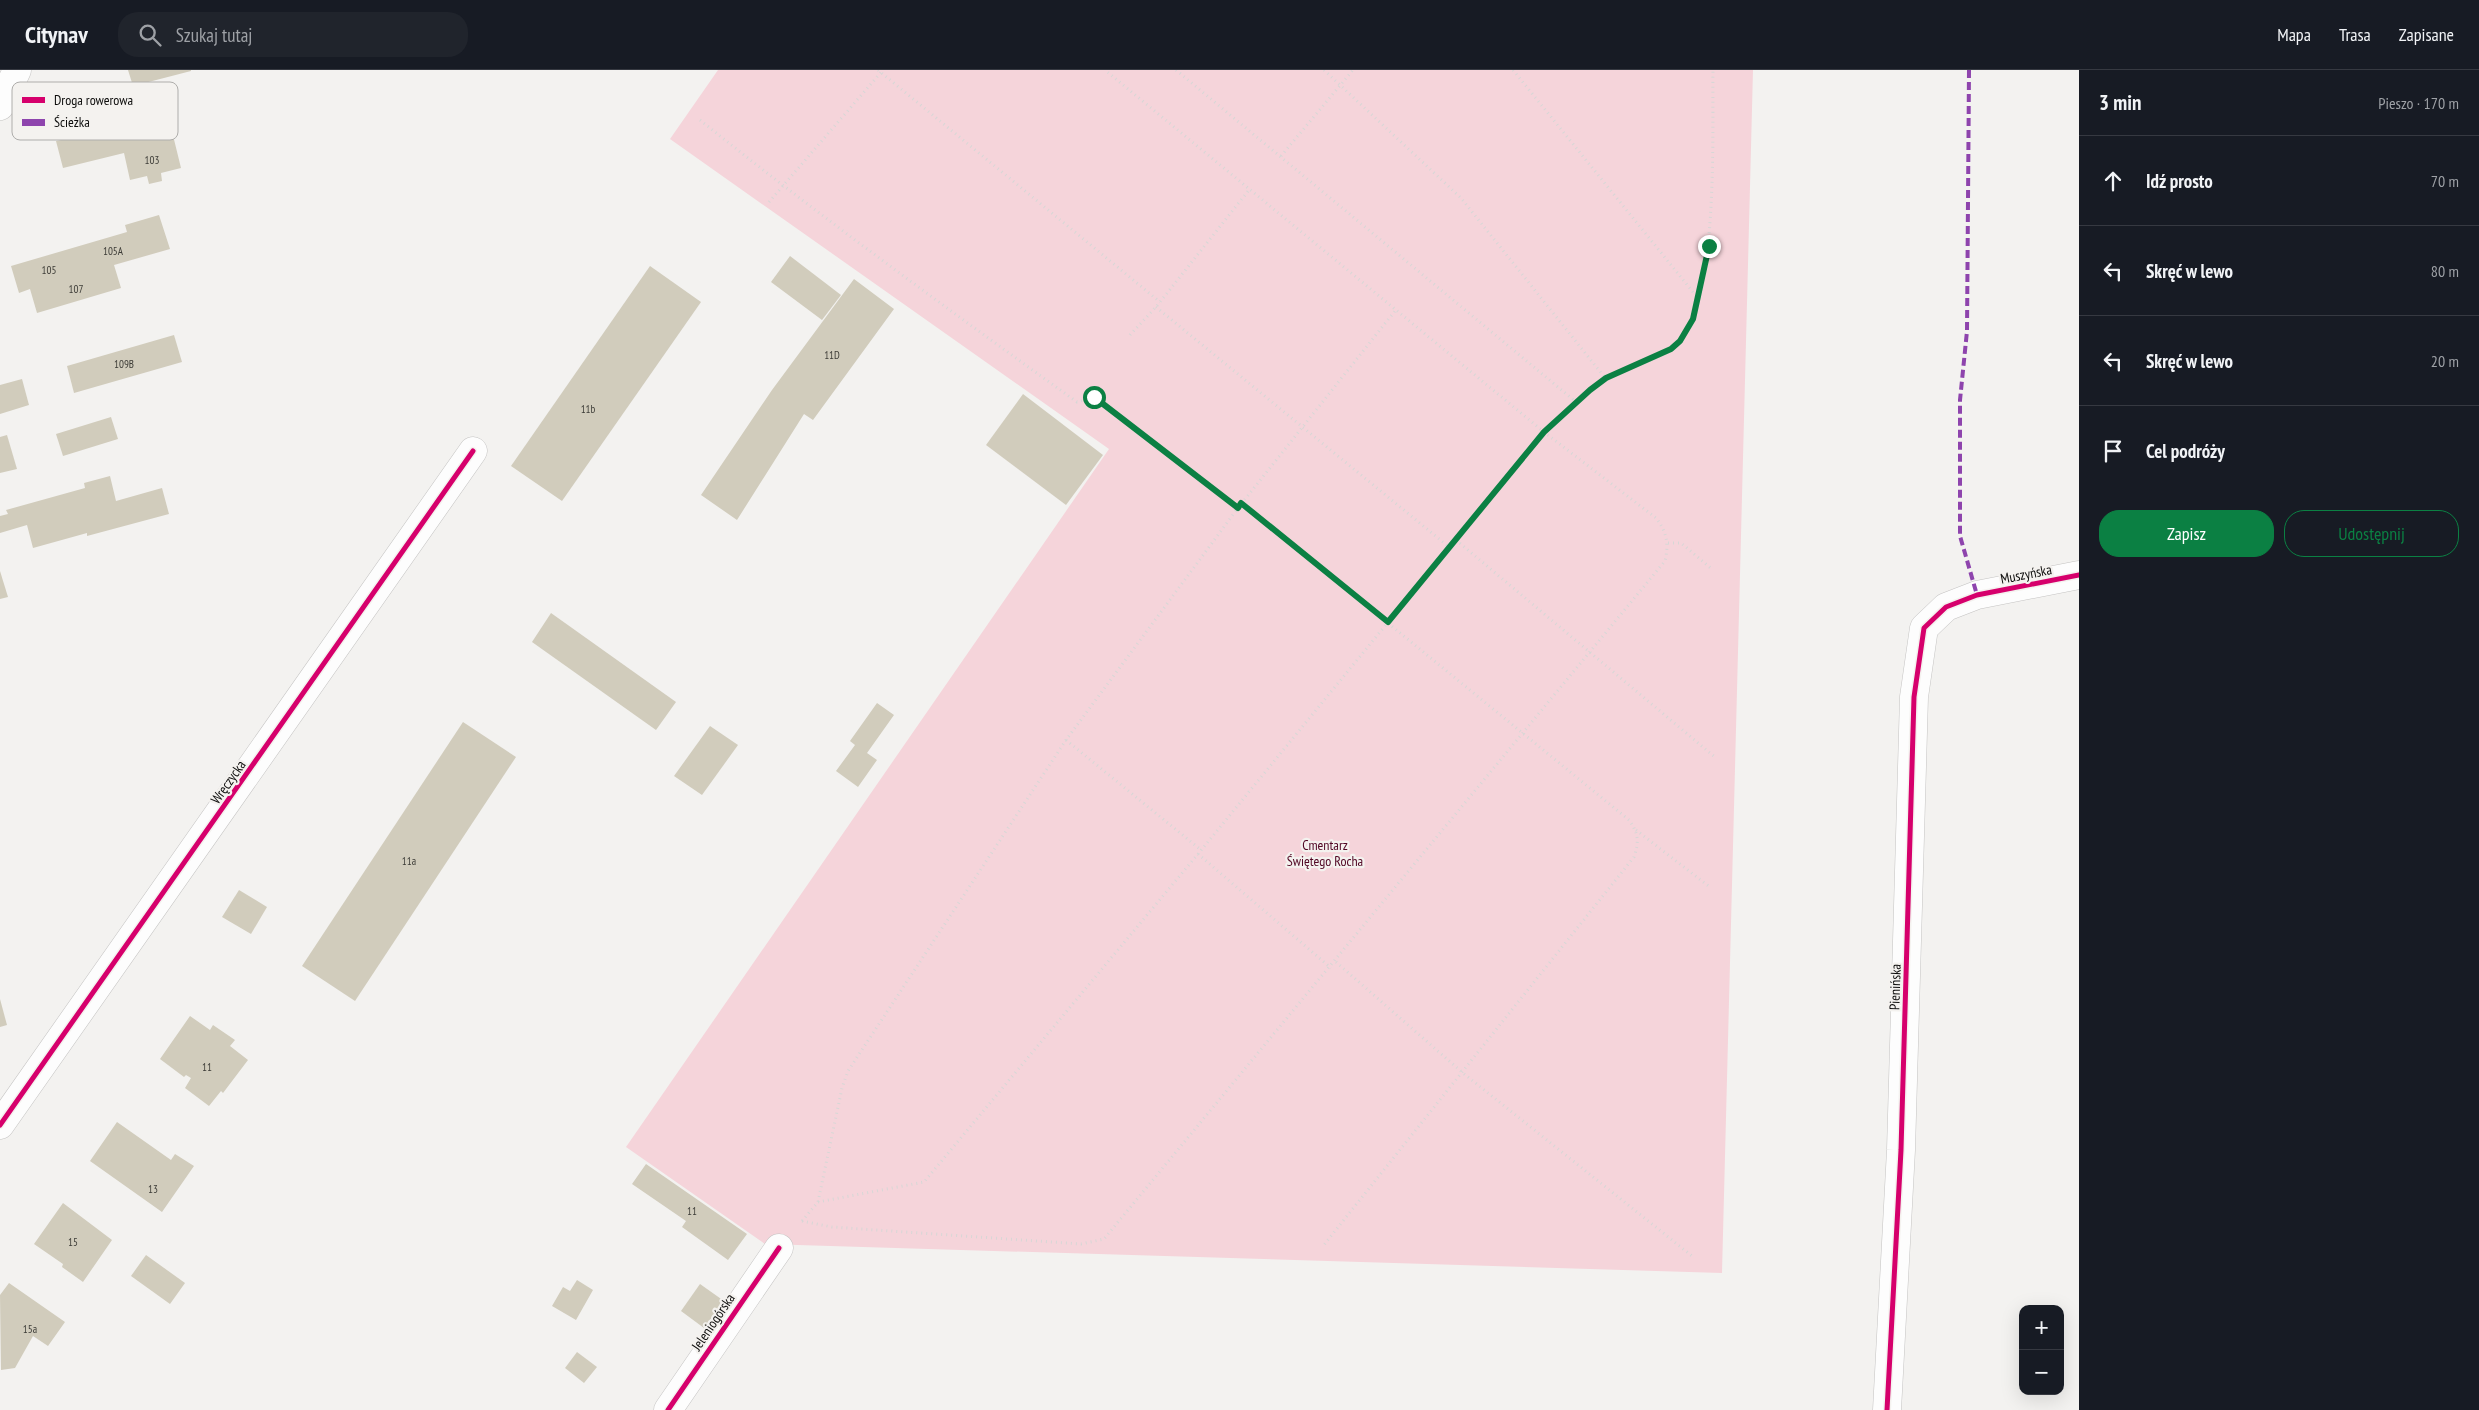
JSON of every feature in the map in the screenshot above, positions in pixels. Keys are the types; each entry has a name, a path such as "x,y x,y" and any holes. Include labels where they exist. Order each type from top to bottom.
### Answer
{"street":[{"path":"0,106 17,70"},
{"name":"Wręczycka","path":"0,1125 473,451"},
{"name":"Muszyńska","path":"1977,595 2079,575"},
{"name":"Pienińska","path":"1887,1410 1902,1150 1914,697 1924,628 1946,607 1977,595"},
{"name":"Jeleniogórska","path":"668,1410 779,1248"}],"path":[{"path":"802,1221 832,1227 1081,1244 1104,1239 1336,962 1665,561 1668,543 1662,526 1656,518 1544,432 1395,311 1105,70"},
{"path":"1176,70 1576,402"},
{"path":"1324,70 1460,198 1606,378"},
{"path":"1281,156 1353,70"},
{"path":"1513,70 1698,298"},
{"path":"1395,311 1241,503 1066,740 848,1070 842,1088 818,1202 924,1182 1198,854 1544,432 1576,402 1606,378 1671,349 1680,341 1693,319 1709,246 1714,70"},
{"path":"769,202 880,71 1160,302"},
{"path":"700,120 783,187 927,294 1077,402 1094,397 1238,508"},
{"path":"1130,335 1156,307 1249,190"},
{"path":"1156,307 1449,548"},
{"path":"1241,503 1525,733 1629,820 1636,830 1710,888"},
{"path":"1456,540 1716,758"},
{"path":"1668,543 1681,543 1712,570"},
{"path":"1066,740 1201,850"},
{"path":"1323,1246 1634,857 1639,844 1636,830"},
{"path":"1198,854 1331,968"},
{"path":"1336,962 1463,1073 1692,1256"}],"green space":[{"name":"Cmentarz Świętego Rocha","path":"718,70 1753,70 1722,1273 765,1244 626,1147 1109,449 670,139"}],"building":[{"path":"128,70 191,70 148,82 132,82"},
{"path":"174,140 181,168 161,173 162,181 149,184 147,176 130,180 124,153 63,168 56,141"},
{"path":"159,215 170,249 114,265 121,288 37,313 30,289 19,293 11,266 127,232 125,225"},
{"path":"790,256 841,295 822,320 771,282"},
{"path":"650,266 701,302 562,501 511,466"},
{"path":"854,279 894,309 813,420 804,414 737,520 701,495 772,390"},
{"path":"174,335 182,362 74,393 67,366"},
{"path":"22,379 29,405 0,414 0,385"},
{"path":"1023,394 1103,455 1066,505 986,445"},
{"path":"111,417 118,439 63,456 56,434"},
{"path":"7,435 17,469 0,473 0,437"},
{"path":"110,476 116,501 162,488 169,514 33,548 27,525 0,533 0,516 8,514 6,510 85,488 84,483"},
{"path":"0,571 8,597 0,599"},
{"path":"551,613 676,702 656,730 532,642"},
{"path":"877,703 894,715 867,753 877,760 858,787 836,771 855,745 850,741"},
{"path":"463,722 516,757 355,1001 302,966"},
{"path":"710,726 738,745 702,795 674,776"},
{"path":"239,890 267,907 251,934 222,917"},
{"path":"0,999 7,1025 0,1027"},
{"path":"190,1016 210,1030 213,1025 235,1040 230,1046 248,1060 223,1093 221,1091 209,1106 185,1088 191,1078 186,1075 184,1077 160,1059"},
{"path":"117,1122 171,1160 175,1154 194,1166 162,1212 90,1161"},
{"path":"646,1164 747,1234 728,1260 682,1227 686,1221 632,1184"},
{"path":"63,1203 112,1240 83,1282 62,1267 63,1264 34,1244"},
{"path":"146,1255 185,1283 170,1304 131,1276"},
{"path":"577,1280 593,1290 576,1320 552,1306 563,1287 570,1291"},
{"path":"9,1283 65,1322 48,1346 33,1336 15,1368 1,1370 0,1295"},
{"path":"700,1284 724,1301 704,1328 681,1311"},
{"path":"577,1352 597,1367 584,1383 565,1368"}],"marked path":[{"path":"1969,70 1967,331 1960,400 1960,536 1977,595"}],"cycle path":[{"path":"0,1125 473,451"},
{"path":"1887,1410 1901,1150 1914,697 1924,628 1946,607 1977,595 2079,575"},
{"path":"668,1410 779,1248"}],"route":[{"path":"1094,397 1238,508 1241,503 1388,622 1544,432 1606,378 1671,349 1680,341 1693,319 1709,246"}]}
